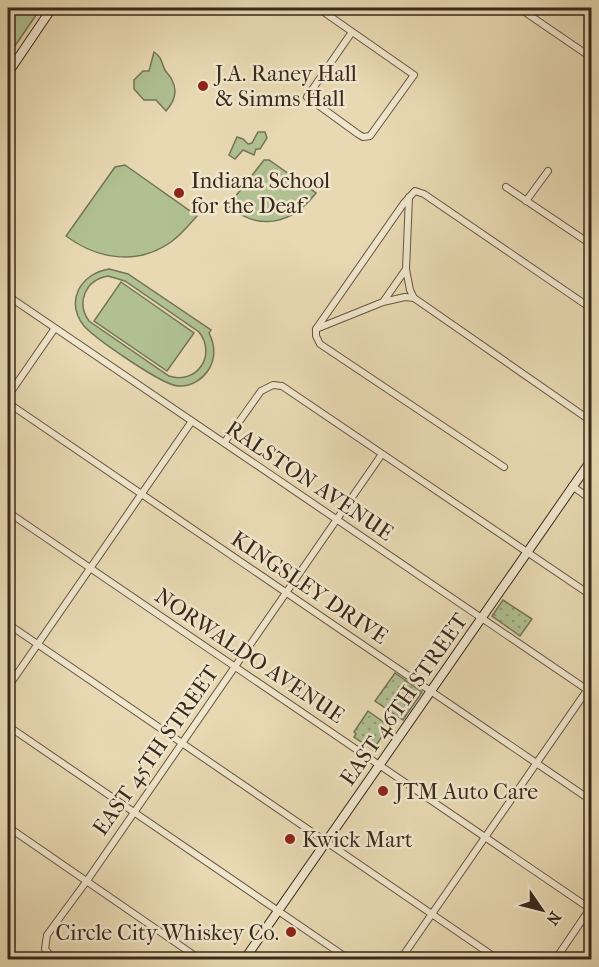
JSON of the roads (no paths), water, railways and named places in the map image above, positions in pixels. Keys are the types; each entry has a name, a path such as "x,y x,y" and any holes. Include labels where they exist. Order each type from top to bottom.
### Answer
{"main road":[{"path":"8,73 52,8"},
{"name":"EAST 46TH STREET","path":"244,960 591,459"}],"street":[{"path":"318,8 414,75 370,136 363,137 307,97 352,32"},
{"path":"519,8 591,58"},
{"path":"526,201 548,171"},
{"path":"506,187 591,245"},
{"path":"504,467 320,344 316,336 316,328 415,191 424,194 591,309"},
{"path":"409,197 406,269 414,298"},
{"path":"382,302 406,269"},
{"name":"RALSTON AVENUE","path":"8,296 589,692"},
{"path":"316,328 382,302 405,297 414,298 591,421"},
{"path":"8,396 55,328"},
{"path":"224,443 261,391 270,386 284,388 591,596"},
{"name":"KINGSLEY DRIVE","path":"8,403 591,801"},
{"path":"8,687 192,421"},
{"name":"EAST 45TH STREET","path":"54,960 45,949 47,935 382,454"},
{"path":"572,486 591,500"},
{"name":"NORWALDO AVENUE","path":"8,512 591,908"},
{"path":"8,624 500,960"},
{"path":"400,960 536,763 589,692 591,683"},
{"path":"8,726 350,960"},
{"path":"8,840 10,829 201,960"},
{"path":"555,960 591,908"}],"place":[{"name":"J.A. Raney Hall & Simms Hall","path":"203,86"},
{"name":"Indiana School for the Deaf","path":"179,193"},
{"name":"JTM Auto Care","path":"383,791"},
{"name":"Kwick Mart","path":"290,839"},
{"name":"Circle City Whiskey Co.","path":"291,932"}]}
